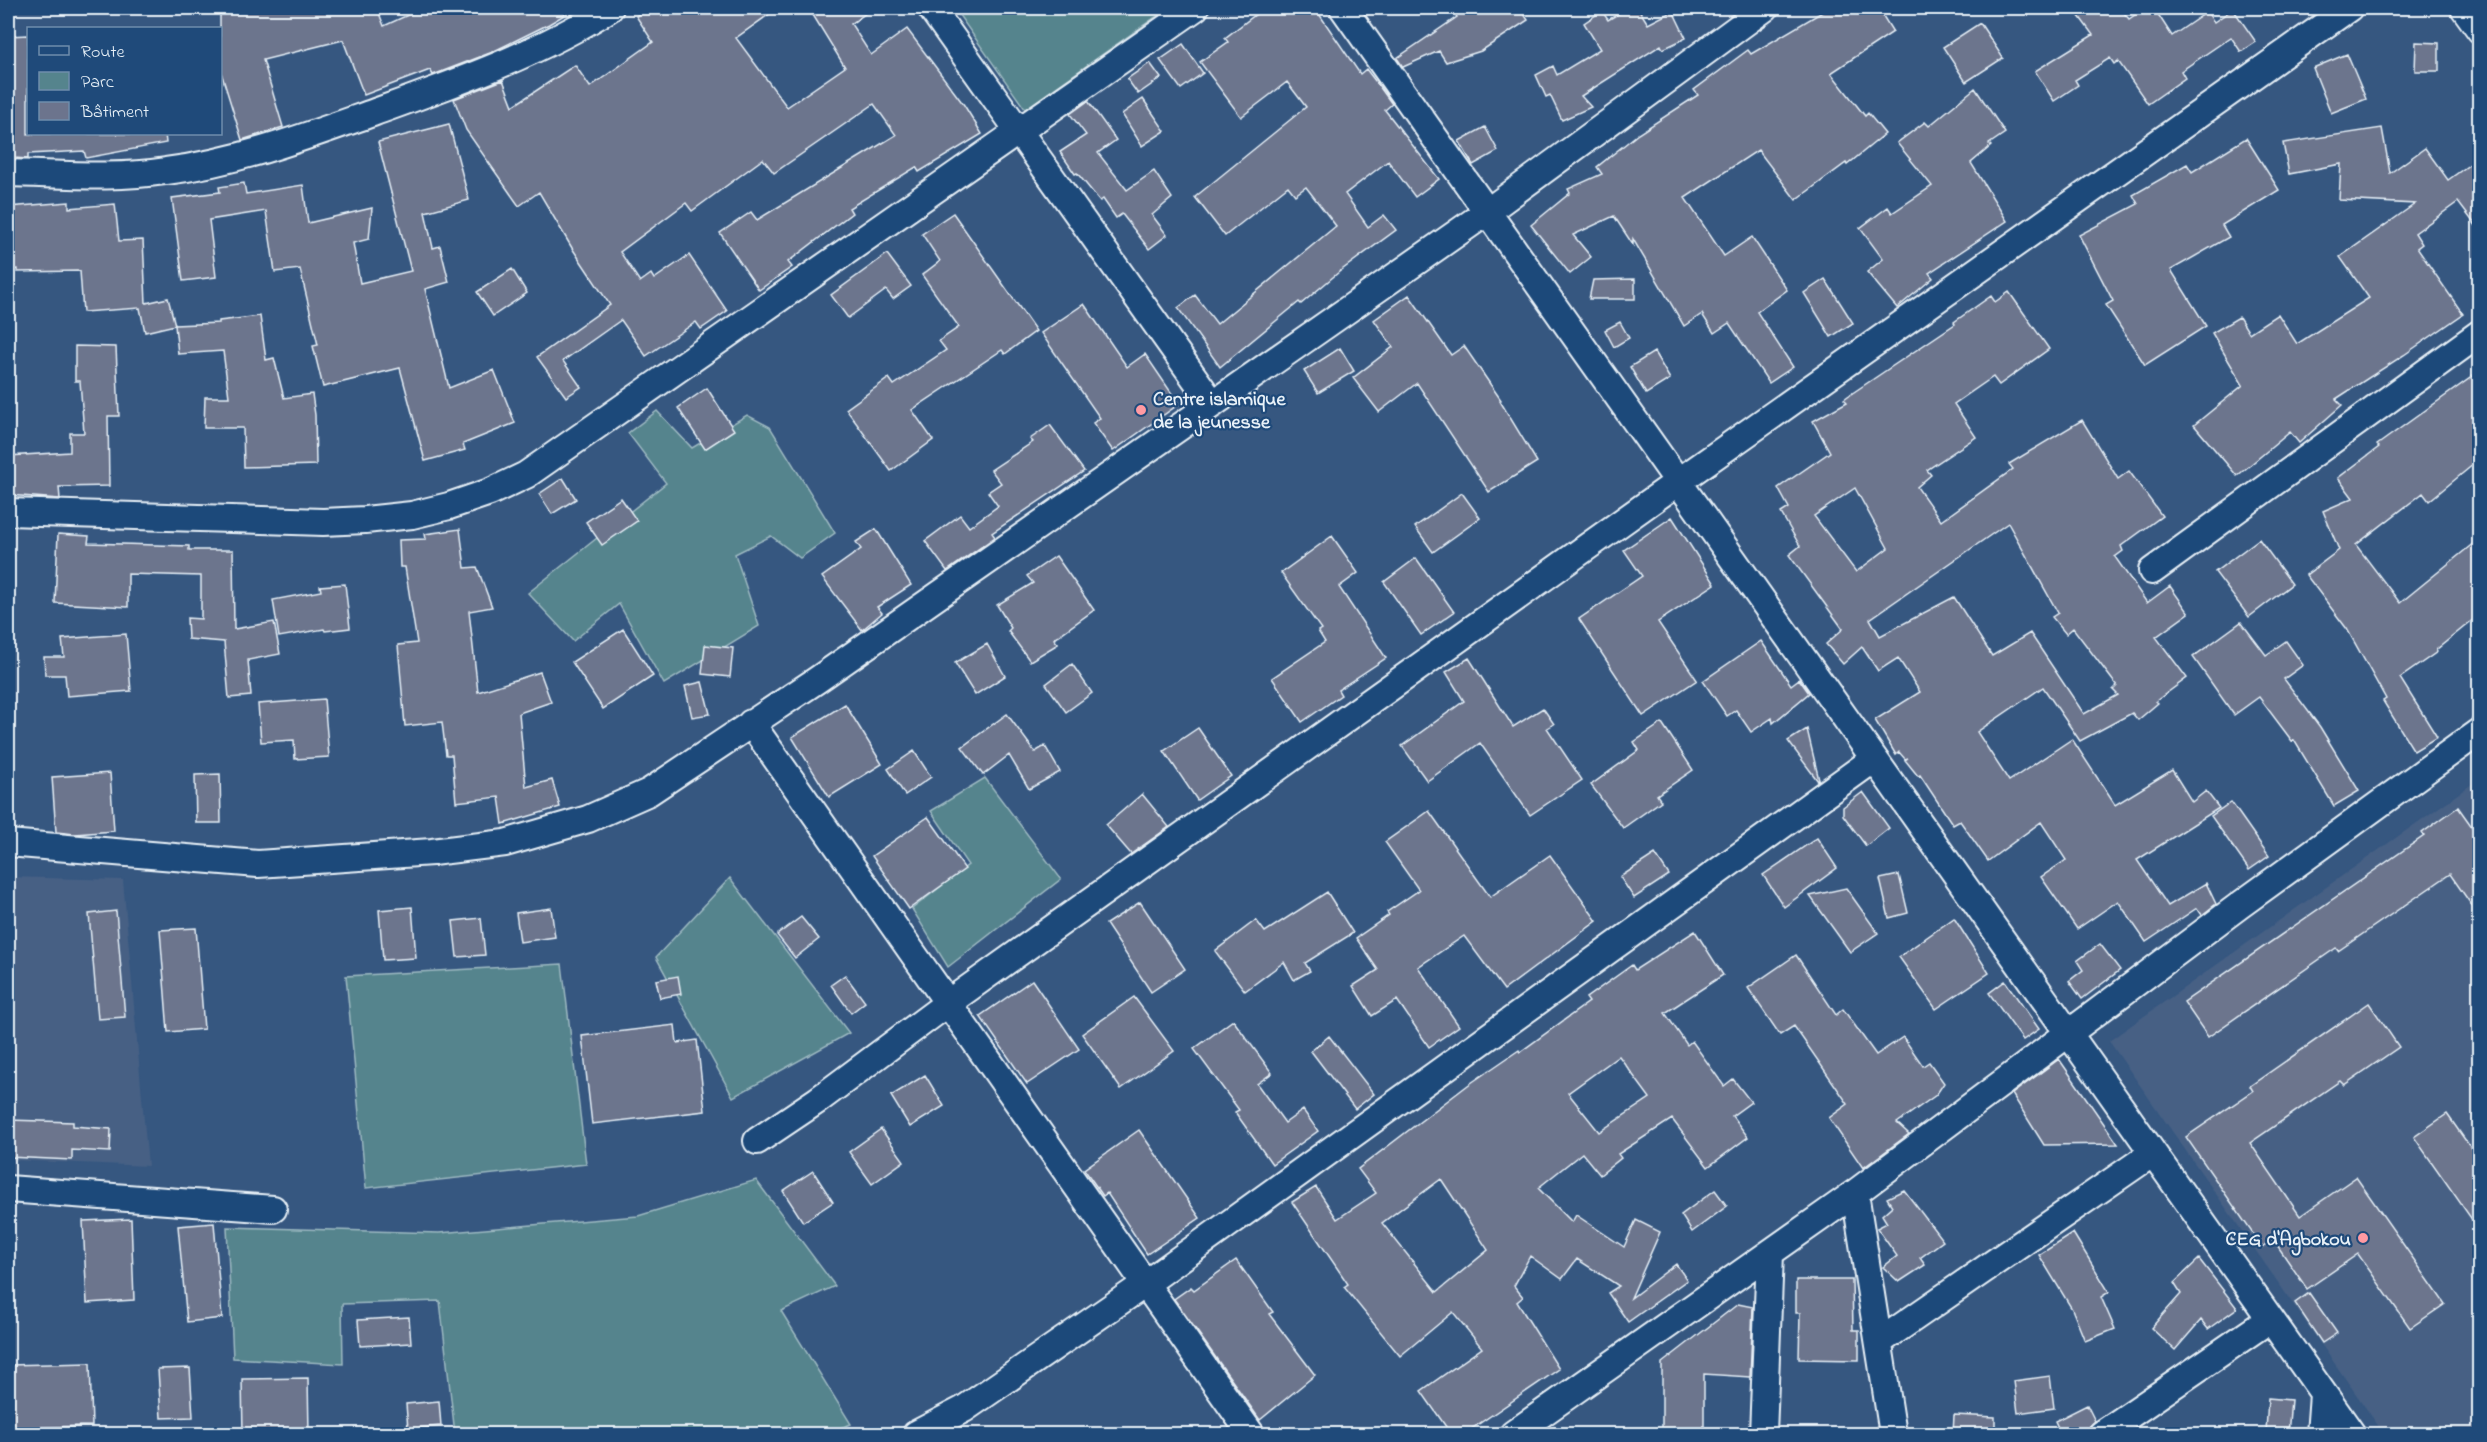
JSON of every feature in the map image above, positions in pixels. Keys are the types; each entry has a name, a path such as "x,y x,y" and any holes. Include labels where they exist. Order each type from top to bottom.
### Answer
{"street":[{"path":"8,172 110,177 167,171 238,156 310,135 432,92 560,37 610,8"},
{"path":"931,8 1213,404"},
{"path":"8,512 323,522 412,515 490,492 526,475 1195,8"},
{"path":"1343,8 2352,1434"},
{"path":"757,1141 818,1100 948,1003 1678,482 2349,8"},
{"path":"2463,8 2480,30"},
{"path":"8,843 258,864 432,852 505,843 588,819 649,792 817,680 1487,212 1755,10"},
{"path":"2152,571 2480,333"},
{"path":"751,723 1251,1434"},
{"path":"1514,1434 1546,1423 1770,1253 1855,1193 2068,1033 2480,731"},
{"path":"916,1434 964,1408 1145,1284 1874,759"},
{"path":"1879,1342 2153,1153"},
{"path":"8,1189 273,1209"},
{"path":"1855,1193 1893,1434"},
{"path":"1763,1434 1770,1253"},
{"path":"2102,1434 2270,1319"},
{"path":"2320,1434 2323,1394"}],"shaded area":[{"name":"CEG d'Agbokou","path":"2479,779 2479,1434 2384,1434 2109,1041"},
{"path":"8,877 123,880 148,1166 8,1160"}],"green space":[{"path":"954,8 1168,8 1025,109"},
{"path":"657,411 692,448 747,415 770,427 835,533 800,558 771,536 735,554 759,626 664,684 619,604 573,641 528,593 666,483 628,433"},
{"path":"985,778 1061,879 948,967 912,909 968,865 931,811"},
{"path":"730,878 849,1033 733,1097 656,957"},
{"path":"562,964 586,1164 366,1188 346,976"},
{"path":"756,1180 835,1286 781,1311 851,1424 824,1434 455,1434 440,1301 342,1304 343,1364 233,1358 227,1227 439,1233 638,1216"}],"building":[{"path":"244,8 377,8 384,26 423,8 576,8 490,53 433,75 430,70 364,95 343,40 263,60 283,127 242,140 222,75 220,14"},
{"path":"648,8 778,8 736,38 787,107 845,67 813,15 824,8 873,8 851,24 871,55 907,29 964,105 982,134 919,172 916,167 849,208 852,213 788,262 792,267 759,290 720,233 751,212 757,220 896,135 874,104 774,173 763,159 692,211 686,203 620,252 640,282 651,274 654,279 689,255 727,311 701,329 696,322 646,356 621,320 563,361 581,387 566,397 537,357 610,305 572,248 539,192 519,206 466,130 454,99 503,80 513,106 575,65 590,87 653,42 636,16"},
{"path":"1264,8 1315,8 1360,74 1366,69 1379,86 1392,104 1385,110 1439,179 1415,197 1388,161 1345,194 1368,227 1384,215 1396,230 1339,272 1301,304 1299,302 1220,367 1178,308 1195,295 1217,324 1336,226 1306,187 1295,195 1288,186 1225,236 1195,197 1306,107 1287,82 1241,117 1200,62 1228,42 1225,38"},
{"path":"1451,8 1520,8 1528,20 1481,51 1446,62 1439,51 1403,67 1397,58 1457,17"},
{"path":"1628,8 1638,8 1648,24 1673,11 1686,38 1663,49 1661,45 1581,96 1591,107 1562,120 1550,95 1546,97 1536,75 1553,66 1557,75 1600,49 1584,23 1602,11 1608,20"},
{"path":"1829,8 1878,8 1893,32 1831,73 1865,116 1868,113 1885,134 1847,165 1846,163 1796,200 1758,150 1685,198 1724,256 1752,237 1787,290 1757,312 1793,367 1769,383 1729,323 1714,333 1702,314 1684,326 1633,239 1633,245 1614,216 1573,235 1591,257 1570,274 1531,225 1570,193 1568,189 1602,174 1597,167 1638,134 1698,95 1694,90 1748,50 1751,54"},
{"path":"2073,8 2120,8 2129,19 2145,8 2154,8 2172,36 2207,12 2214,22 2233,9 2256,42 2241,52 2231,37 2181,71 2185,78 2148,104 2118,61 2114,64 2110,58 2075,80 2078,85 2054,101 2035,71 2093,35"},
{"path":"1980,23 2003,58 1966,82 1943,47"},
{"path":"27,35 27,135 165,135 166,143 86,158 84,151 28,154 28,159 14,158 8,36"},
{"path":"2416,42 2439,43 2439,71 2415,71"},
{"path":"1183,44 1203,73 1181,89 1160,60"},
{"path":"2347,54 2366,99 2331,113 2313,68"},
{"path":"1150,63 1161,78 1138,94 1127,79"},
{"path":"1975,88 2005,133 1989,144 1991,146 1971,163 2007,221 1929,273 1933,278 1897,308 1867,272 1883,259 1860,228 1888,207 1892,213 1932,186 1897,143 1925,122 1929,126"},
{"path":"1143,99 1165,131 1142,146 1122,114"},
{"path":"1088,101 1116,140 1098,153 1127,190 1154,171 1172,198 1152,215 1167,235 1149,249 1122,214 1116,218 1103,199 1100,201 1077,173 1075,174 1060,152 1086,135 1070,114"},
{"path":"449,124 469,200 425,212 433,248 440,246 449,282 425,289 449,388 494,370 515,423 463,444 465,450 425,461 400,368 323,387 313,346 318,345 300,269 275,272 266,211 209,220 216,277 183,281 172,198 220,192 219,187 244,183 246,194 303,185 308,223 372,208 369,239 353,243 360,283 411,271 378,142"},
{"path":"1485,127 1498,151 1473,165 1459,141"},
{"path":"2382,128 2390,173 2425,148 2448,180 2480,157 2480,231 2458,202 2415,233 2422,244 2417,248 2463,314 2336,399 2342,405 2299,443 2290,432 2237,476 2194,425 2243,385 2212,333 2239,317 2249,333 2278,314 2297,344 2369,298 2340,257 2415,204 2339,200 2341,164 2289,174 2283,143"},
{"path":"2246,138 2279,190 2222,225 2229,237 2171,270 2206,326 2145,365 2106,305 2113,301 2079,235 2138,204 2133,195 2187,164 2192,172"},
{"path":"69,202 69,208 115,204 119,241 143,240 146,303 168,298 175,325 145,332 140,308 83,312 80,271 17,272 17,269 8,270 8,207"},
{"path":"953,213 1036,331 1005,354 1002,350 912,410 933,440 891,471 846,409 889,378 894,385 946,350 939,341 959,327 922,275 940,261 922,234"},
{"path":"887,254 911,286 893,299 886,290 848,318 831,295"},
{"path":"512,269 527,293 493,316 477,292"},
{"path":"1635,279 1635,299 1589,299 1593,280"},
{"path":"1825,279 1853,323 1831,337 1804,293"},
{"path":"2009,292 2049,349 1999,385 1993,377 1954,404 1976,437 1927,470 1931,475 1917,487 1941,521 2013,469 2009,464 2082,420 2118,479 2129,471 2162,516 2121,546 2123,551 2115,557 2147,603 2170,586 2189,613 2156,637 2187,678 2156,701 2158,703 2138,720 2132,713 2080,741 2043,687 1977,732 2009,781 2072,739 2115,805 2172,770 2192,802 2206,791 2219,808 2137,860 2168,906 2206,883 2216,904 2202,915 2197,908 2146,942 2118,901 2077,929 2041,877 2066,860 2041,822 1988,861 1960,821 1953,825 1920,775 1918,776 1905,760 1908,758 1905,759 1899,752 1896,755 1875,720 1920,692 1898,658 1878,671 1862,647 1843,664 1826,644 1843,629 1789,555 1800,546 1781,513 1789,508 1778,488 1830,452 1813,421 1847,402 1844,399 1955,324 1954,322 1991,296 1995,302","holes":["1855,488 1888,548 1856,572 1814,516","2008,523 2058,613 2052,617 2066,634 2073,628 2117,686 2113,690 2118,695 2084,714 2030,633 1992,656 1954,597 1880,636 1870,619"]},
{"path":"1409,295 1451,355 1464,346 1501,400 1537,462 1489,492 1417,383 1379,412 1353,378 1393,347 1374,320"},
{"path":"1084,304 1127,367 1145,354 1179,404 1113,451 1093,423 1100,418 1041,333"},
{"path":"260,316 266,360 274,358 284,398 312,394 315,415 316,465 244,467 243,428 204,428 205,397 229,397 223,351 178,354 175,325 219,323 219,321"},
{"path":"1620,322 1629,338 1614,347 1605,330"},
{"path":"75,346 116,347 119,416 108,416 109,486 59,487 60,499 8,495 8,456 70,452 70,433 84,433 80,381 75,381"},
{"path":"1340,348 1354,371 1318,393 1304,371"},
{"path":"1654,352 1670,379 1646,394 1630,367"},
{"path":"2480,371 2480,459 2429,501 2423,493 2356,545 2400,603 2480,538 2480,614 2436,650 2437,652 2400,678 2437,737 2414,751 2383,701 2386,699 2347,629 2306,575 2339,550 2323,511 2353,498 2338,478 2379,447 2377,445"},
{"path":"707,388 734,430 705,449 678,408"},
{"path":"1050,425 1084,471 992,533 995,537 947,571 925,541 960,515 969,527 998,506 988,492 1001,483 991,470 1033,442 1030,439"},
{"path":"563,478 576,499 552,514 539,494"},
{"path":"1462,493 1480,518 1433,552 1415,527"},
{"path":"621,498 637,521 602,545 586,522"},
{"path":"1672,517 1715,584 1658,622 1697,680 1643,716 1579,619 1642,576 1624,550"},
{"path":"460,529 465,568 477,567 492,607 469,611 478,692 540,672 551,702 519,713 526,787 552,780 560,807 503,824 499,797 456,802 452,755 446,755 442,722 405,726 398,645 417,643 405,567 400,567 399,540 426,539 425,534"},
{"path":"876,529 911,585 877,607 882,613 862,630 822,577 861,549 856,542"},
{"path":"58,534 89,536 88,543 189,546 189,550 233,550 234,629 274,622 280,654 248,660 251,696 229,698 224,642 188,639 187,618 201,619 201,576 128,574 128,607 55,603"},
{"path":"1332,536 1358,573 1339,587 1386,658 1338,690 1341,695 1302,722 1272,678 1325,642 1318,631 1321,629 1281,573"},
{"path":"2259,539 2292,584 2249,617 2215,572"},
{"path":"1056,556 1094,610 1054,639 1058,644 1030,661 1008,631 1011,628 997,605 1033,583 1027,576"},
{"path":"1416,558 1454,612 1421,635 1384,582"},
{"path":"345,584 350,628 325,631 324,629 279,637 273,600 321,591 320,586"},
{"path":"2241,622 2266,655 2286,641 2303,665 2284,679 2320,727 2359,791 2334,806 2294,740 2292,741 2259,697 2234,715 2193,657"},
{"path":"623,629 653,676 603,709 572,662"},
{"path":"126,634 131,691 67,696 65,675 45,675 44,657 64,657 62,639"},
{"path":"1761,641 1791,685 1799,679 1809,693 1773,723 1772,718 1751,732 1736,710 1727,716 1703,681"},
{"path":"987,644 1005,676 975,695 955,663"},
{"path":"705,645 733,648 730,677 702,674"},
{"path":"1469,658 1513,727 1543,708 1554,724 1547,728 1582,780 1530,815 1480,743 1427,781 1402,746 1464,701 1446,672"},
{"path":"1072,664 1092,693 1066,712 1046,684"},
{"path":"702,682 710,714 692,717 685,686"},
{"path":"324,699 329,757 295,759 294,740 261,742 258,704"},
{"path":"845,704 882,764 829,797 792,737"},
{"path":"1007,714 1035,752 1045,746 1060,772 1029,789 1009,755 983,775 962,747"},
{"path":"1662,723 1693,770 1657,795 1661,801 1623,828 1591,785 1639,750 1634,742"},
{"path":"1198,728 1231,776 1197,800 1164,751"},
{"path":"1807,729 1819,780 1818,781 1788,741"},
{"path":"914,751 931,777 905,795 888,769"},
{"path":"110,773 114,831 75,834 56,832 52,777"},
{"path":"220,774 221,823 196,823 195,775"},
{"path":"1863,792 1889,828 1866,846 1843,815 1843,807"},
{"path":"1142,794 1169,827 1131,854 1106,825"},
{"path":"2231,802 2269,856 2249,870 2211,816"},
{"path":"2458,807 2480,838 2480,917 2450,874 2338,951 2336,948 2208,1037 2184,1002 2424,836 2422,833"},
{"path":"1429,811 1490,897 1550,855 1597,921 1504,990 1464,936 1418,967 1459,1026 1429,1047 1397,1000 1372,1016 1353,986 1378,970 1356,938 1389,915 1387,912 1419,890 1385,842"},
{"path":"928,817 965,869 909,909 872,856"},
{"path":"1817,838 1837,868 1784,907 1763,875"},
{"path":"1655,854 1669,875 1634,898 1620,877"},
{"path":"1899,875 1908,913 1889,918 1880,879"},
{"path":"1846,888 1878,933 1850,952 1810,896"},
{"path":"1327,892 1353,933 1305,963 1310,971 1294,980 1284,962 1245,991 1215,951 1256,920 1265,932"},
{"path":"1140,902 1185,969 1151,992 1106,924"},
{"path":"412,907 416,958 383,960 379,910"},
{"path":"551,908 555,937 520,942 516,913"},
{"path":"116,911 125,1017 98,1019 89,914"},
{"path":"801,917 819,939 795,958 777,935"},
{"path":"481,918 485,955 457,957 453,921"},
{"path":"1954,918 1989,973 1936,1009 1899,957"},
{"path":"196,928 204,1029 168,1032 160,930"},
{"path":"1695,931 1723,975 1665,1013 1687,1045 1692,1041 1724,1086 1733,1079 1751,1102 1732,1116 1748,1137 1708,1167 1672,1119 1618,1154 1621,1158 1600,1175 1582,1153 1538,1188 1572,1222 1576,1215 1624,1247 1636,1220 1660,1232 1631,1298 1676,1264 1687,1280 1628,1322 1608,1293 1619,1286 1577,1259 1562,1279 1530,1256 1514,1286 1523,1297 1517,1302 1559,1369 1464,1434 1451,1434 1421,1391 1482,1348 1453,1312 1400,1356 1344,1287 1348,1284 1292,1202 1316,1187 1337,1219 1376,1193 1358,1169 1468,1085 1519,1050 1520,1052 1589,1002 1586,998 1632,965 1635,970","holes":["1619,1056 1650,1098 1599,1132 1568,1093","1441,1179 1488,1250 1437,1292 1382,1223"]},
{"path":"2100,944 2120,970 2082,999 2069,981 2083,970 2077,961"},
{"path":"1796,955 1836,1015 1843,1009 1876,1055 1903,1037 1923,1066 1929,1062 1944,1083 1936,1095 1897,1123 1909,1134 1863,1168 1829,1118 1848,1104 1794,1026 1780,1035 1748,988"},
{"path":"845,975 865,1002 851,1013 831,985"},
{"path":"678,976 681,994 660,998 656,980"},
{"path":"1032,980 1079,1049 1027,1084 980,1016"},
{"path":"2005,981 2039,1029 2023,1040 1989,993"},
{"path":"1134,997 1174,1051 1121,1089 1082,1034"},
{"path":"2369,1003 2399,1047 2344,1085 2340,1081 2250,1143 2300,1216 2356,1177 2445,1304 2410,1328 2358,1254 2307,1289 2273,1239 2262,1247 2186,1137 2253,1091 2250,1086"},
{"path":"1233,1020 1272,1073 1257,1084 1285,1123 1303,1110 1318,1131 1272,1164 1235,1112 1239,1110 1194,1049"},
{"path":"675,1025 677,1043 697,1040 705,1111 592,1124 582,1036"},
{"path":"1329,1036 1374,1094 1355,1109 1311,1051"},
{"path":"2059,1059 2118,1144 2044,1145 2012,1094"},
{"path":"925,1075 944,1106 910,1127 891,1096"},
{"path":"2447,1114 2480,1161 2480,1231 2414,1137"},
{"path":"8,1120 73,1122 73,1126 111,1129 110,1152 72,1150 72,1160 8,1157"},
{"path":"881,1129 904,1161 872,1184 849,1152"},
{"path":"1139,1130 1200,1218 1147,1254 1107,1193 1103,1196 1084,1169"},
{"path":"813,1171 833,1202 803,1222 783,1191"},
{"path":"1715,1190 1727,1206 1692,1232 1681,1215"},
{"path":"1904,1190 1943,1241 1920,1258 1925,1265 1899,1282 1883,1267 1897,1256 1877,1228 1887,1223 1882,1215 1892,1206 1887,1198"},
{"path":"131,1219 134,1300 87,1303 83,1221"},
{"path":"214,1223 222,1318 187,1322 178,1226"},
{"path":"2073,1233 2109,1292 2101,1297 2115,1329 2085,1341 2072,1309 2039,1255"},
{"path":"2199,1259 2237,1308 2208,1329 2201,1320 2175,1350 2151,1328 2181,1294 2174,1283"},
{"path":"1236,1260 1273,1312 1269,1314 1315,1375 1260,1420 1174,1299 1191,1287 1194,1290"},
{"path":"1796,1280 1852,1280 1853,1330 1859,1330 1859,1360 1799,1359 1800,1313 1796,1313"},
{"path":"2309,1293 2337,1333 2322,1343 2295,1303"},
{"path":"1738,1304 1753,1307 1750,1377 1704,1374 1704,1434 1662,1434 1662,1363"},
{"path":"409,1317 411,1343 360,1346 358,1320"},
{"path":"90,1363 92,1426 8,1428 8,1365"},
{"path":"190,1368 193,1417 161,1418 158,1369"},
{"path":"2050,1376 2054,1408 2018,1413 2014,1381"},
{"path":"308,1378 309,1434 243,1434 242,1379"},
{"path":"2268,1398 2291,1400 2288,1434 2266,1432"},
{"path":"439,1401 441,1426 408,1429 406,1404"},
{"path":"2087,1405 2095,1421 2087,1433 2061,1434 2055,1421"},
{"path":"1954,1415 1995,1417 1995,1434 1953,1434"}],"place":[{"name":"Centre islamique de la jeunesse","path":"1141,410"},
{"name":"CEG d'Agbokou","path":"2363,1238"}]}
